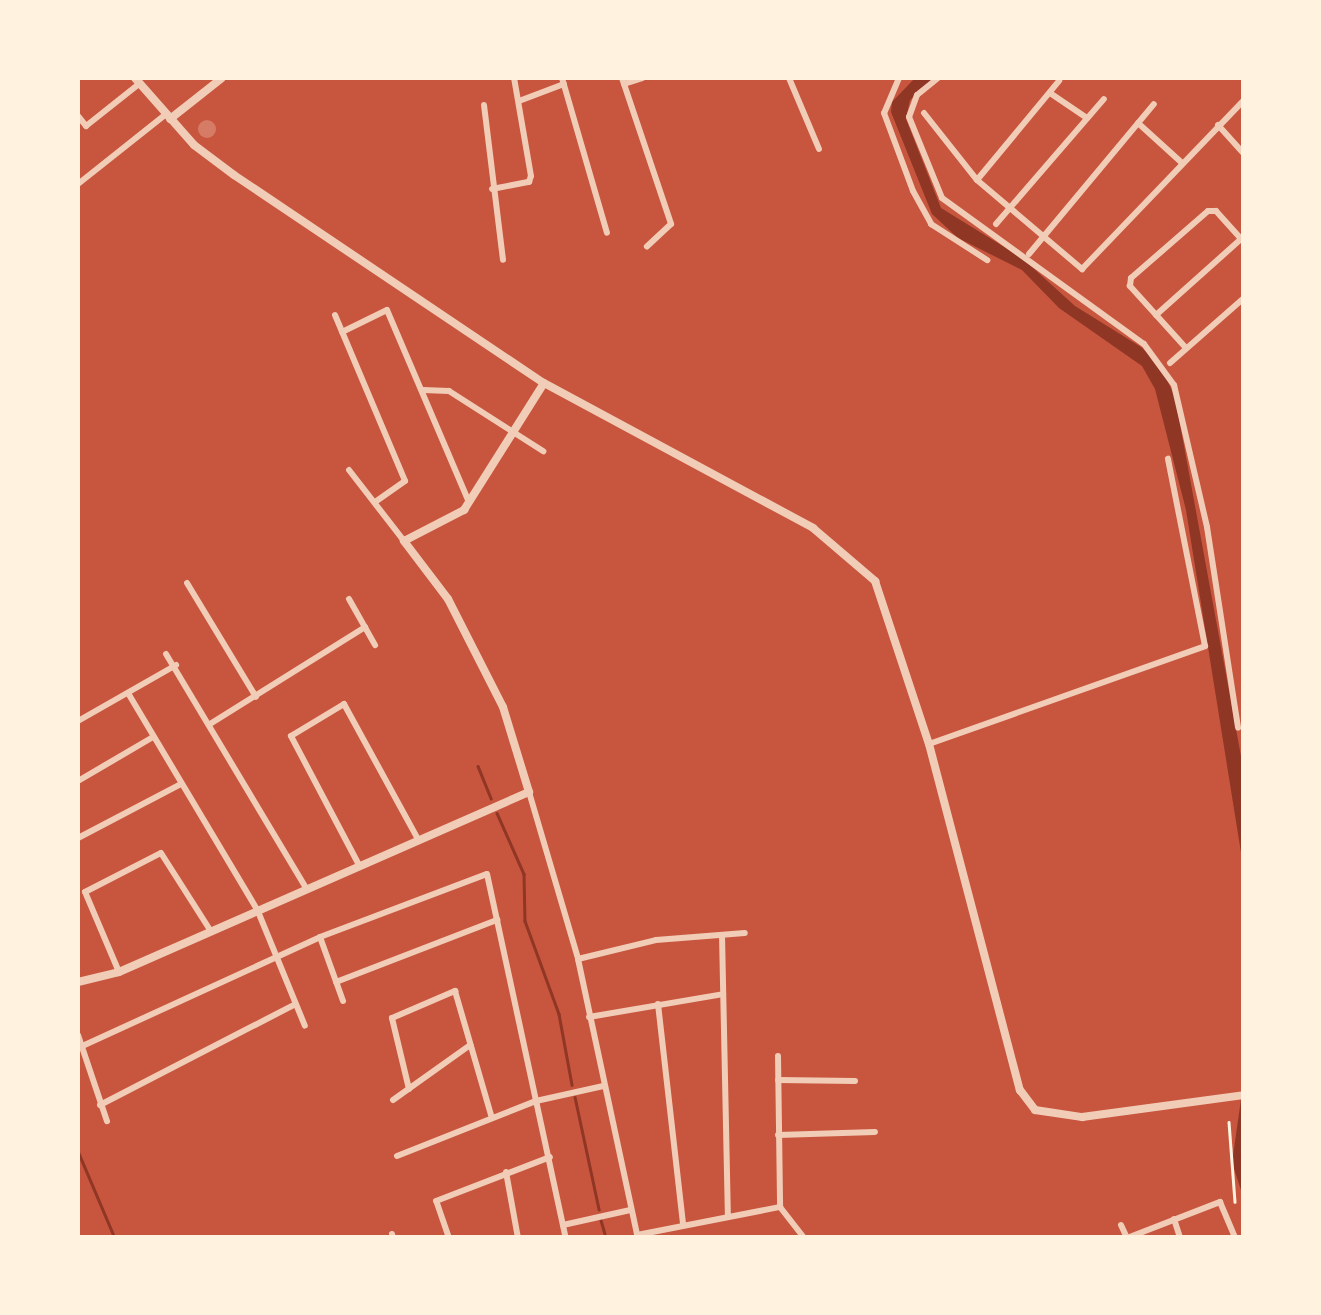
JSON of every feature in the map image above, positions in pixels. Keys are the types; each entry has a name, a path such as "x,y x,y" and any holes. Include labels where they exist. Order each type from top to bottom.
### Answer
{"street":[{"path":"78,184 219,78"},
{"path":"492,189 530,182 514,78"},
{"path":"642,78 623,81 671,224 647,246"},
{"path":"789,78 819,149"},
{"path":"938,78 917,95 910,117 942,198 1144,344 1174,385 1207,526 1238,728"},
{"path":"899,79 884,112 913,191 931,224 987,260"},
{"path":"78,116 86,126 137,80 210,159 544,383 804,523 861,566 883,596 929,744 1026,1101 1046,1116 1062,1117 1244,1095"},
{"path":"519,101 563,81 608,234"},
{"path":"977,180 1059,81"},
{"path":"1050,93 1087,118"},
{"path":"996,224 1104,99"},
{"path":"924,113 977,180 1082,269 1244,100"},
{"path":"484,104 502,260"},
{"path":"1029,254 1154,104"},
{"path":"1138,123 1181,162"},
{"path":"1218,125 1244,154"},
{"path":"1156,314 1242,237 1208,210 1132,278 1130,286 1186,348"},
{"path":"1170,363 1244,298"},
{"path":"342,332 387,310 470,503"},
{"path":"335,315 405,481 374,502"},
{"path":"404,541 470,503 544,383"},
{"path":"423,390 449,392 542,451"},
{"path":"929,744 1205,646 1168,459"},
{"path":"349,470 448,599 503,707 578,959 637,1236 780,1207"},
{"path":"187,583 256,698"},
{"path":"349,599 375,644"},
{"path":"210,724 364,627"},
{"path":"166,654 306,888"},
{"path":"78,721 176,666"},
{"path":"128,693 256,909 305,1026"},
{"path":"359,865 291,736 344,704 418,838"},
{"path":"78,781 154,737"},
{"path":"78,838 181,784"},
{"path":"78,982 118,972 529,792"},
{"path":"118,972 84,892 160,853 210,930"},
{"path":"79,1048 320,938 487,874 566,1238"},
{"path":"336,982 497,920"},
{"path":"578,959 656,940 745,933"},
{"path":"722,935 728,1216"},
{"path":"320,938 344,1001"},
{"path":"409,1089 391,1023 396,1015 455,992 492,1118"},
{"path":"589,1017 724,994"},
{"path":"100,1105 296,1004"},
{"path":"658,1004 683,1225"},
{"path":"78,1035 79,1048 107,1121"},
{"path":"393,1100 470,1045"},
{"path":"778,1056 780,1207 804,1238"},
{"path":"778,1080 855,1080"},
{"path":"398,1156 536,1101 603,1086"},
{"path":"778,1135 875,1132"},
{"path":"450,1238 436,1201 550,1157"},
{"path":"506,1172 518,1238"},
{"path":"1122,1225 1127,1238 1223,1202 1235,1238"},
{"path":"563,1225 630,1210"},
{"path":"1174,1219 1180,1238"}],"path":[{"path":"1228,1122 1235,1202"}],"shaded area":[{"path":"915,78 934,78 910,100 906,119 941,208 1022,258 1075,306 1141,347 1160,365 1175,397 1243,767 1243,865 1186,510 1155,389 1142,366 1059,308 1022,270 958,238 932,214 891,112 892,102"},
{"path":"1243,1085 1243,1196 1232,1163"}],"building":[{"path":"207,120 214,122 214,136 207,138 200,136 198,129 200,122"}],"waterway":[{"path":"478,766 491,799"},
{"path":"497,813 524,874 525,921 559,1014 572,1085"},
{"path":"575,1097 599,1209"},
{"path":"78,1151 115,1238"},
{"path":"601,1220 606,1238"}]}
